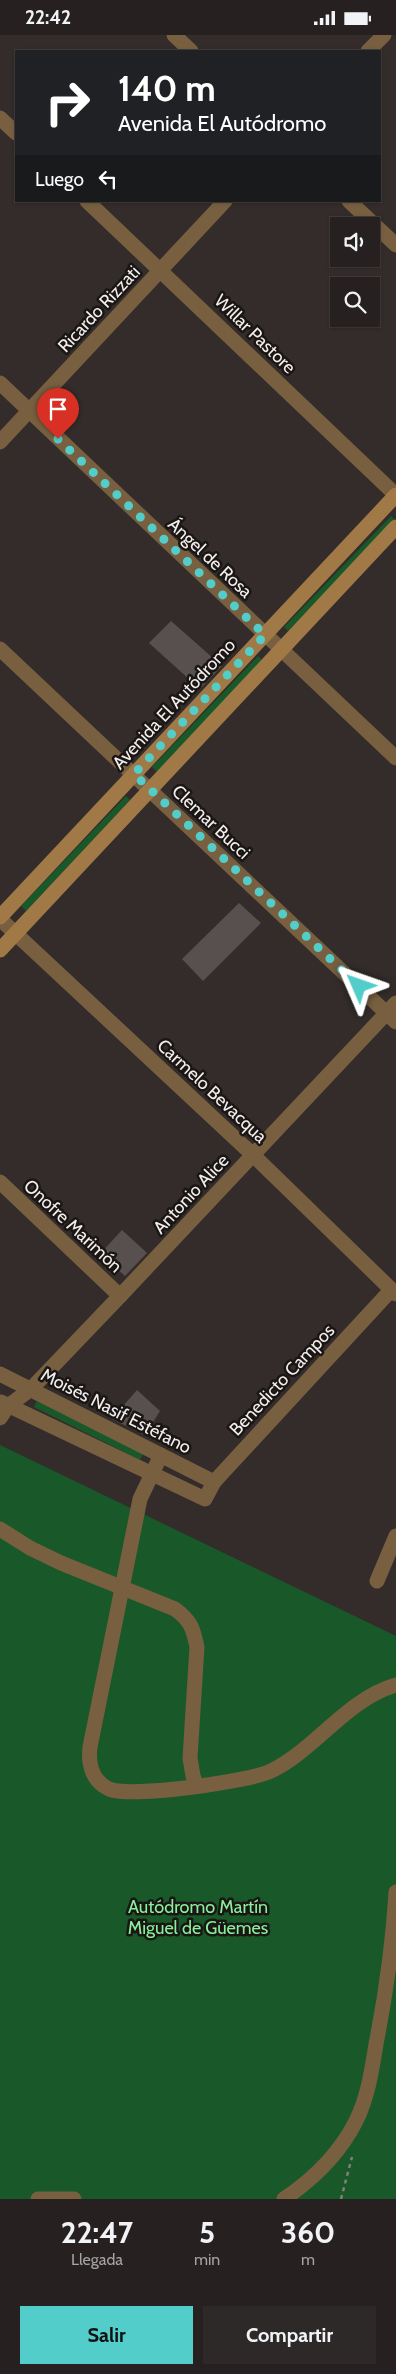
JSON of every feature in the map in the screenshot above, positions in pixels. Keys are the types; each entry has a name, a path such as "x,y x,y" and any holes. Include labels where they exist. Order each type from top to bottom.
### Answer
{"street":[{"path":"174,35 190,50"},
{"path":"369,50 384,35"},
{"path":"0,118 15,132"},
{"name":"Willar Pastore","path":"89,202 396,495"},
{"name":"Ricardo Rizzati","path":"0,442 224,202"},
{"path":"350,202 396,245"},
{"name":"Ángel de Rosa","path":"0,383 396,758"},
{"name":"Avenida El Autódromo","path":"0,918 396,495"},
{"path":"0,950 282,651 396,527"},
{"name":"Clemar Bucci","path":"0,649 394,1012"},
{"name":"Carmelo Bevacqua","path":"0,918 253,1155 394,1292"},
{"name":"Antonio Alice","path":"3,1408 30,1389 253,1155 394,1012"},
{"name":"Onofre Marimón","path":"0,1182 120,1296"},
{"name":"Benedicto Campos","path":"152,1473 206,1499 214,1482 394,1292"},
{"name":"Moisés Nasif Estéfano","path":"0,1374 214,1482"},
{"path":"3,1408 152,1473"},
{"path":"161,1455 140,1499 120,1586 90,1747 91,1770 97,1780 110,1789 128,1791 230,1782 270,1771 286,1762 367,1698 385,1688 396,1685"},
{"path":"0,1529 30,1548 61,1563 175,1609 188,1619 194,1631 197,1659 190,1758 197,1786"},
{"path":"377,1581 396,1536"},
{"path":"284,2199 307,2182 327,2161 356,2122 364,2100 390,1972 396,1892"},
{"path":"38,2199 74,2199"}],"green space":[{"path":"391,516 395,520 288,631 284,627"},
{"path":"258,656 262,660 157,772 152,767"},
{"path":"126,796 130,800 26,911 21,906"},
{"path":"37,1401 143,1454 140,1460 34,1407"},
{"name":"Autódromo Martín Miguel de Güemes","path":"0,1445 396,1636 396,2199 0,2199"}],"building":[{"path":"171,621 222,666 200,689 149,643"},
{"path":"239,903 261,923 203,981 182,959"},
{"path":"122,1230 147,1253 125,1276 100,1254"},
{"path":"137,1390 160,1411 145,1435 112,1419"}],"route":[{"path":"58,439 265,635 134,774 359,986"}]}
